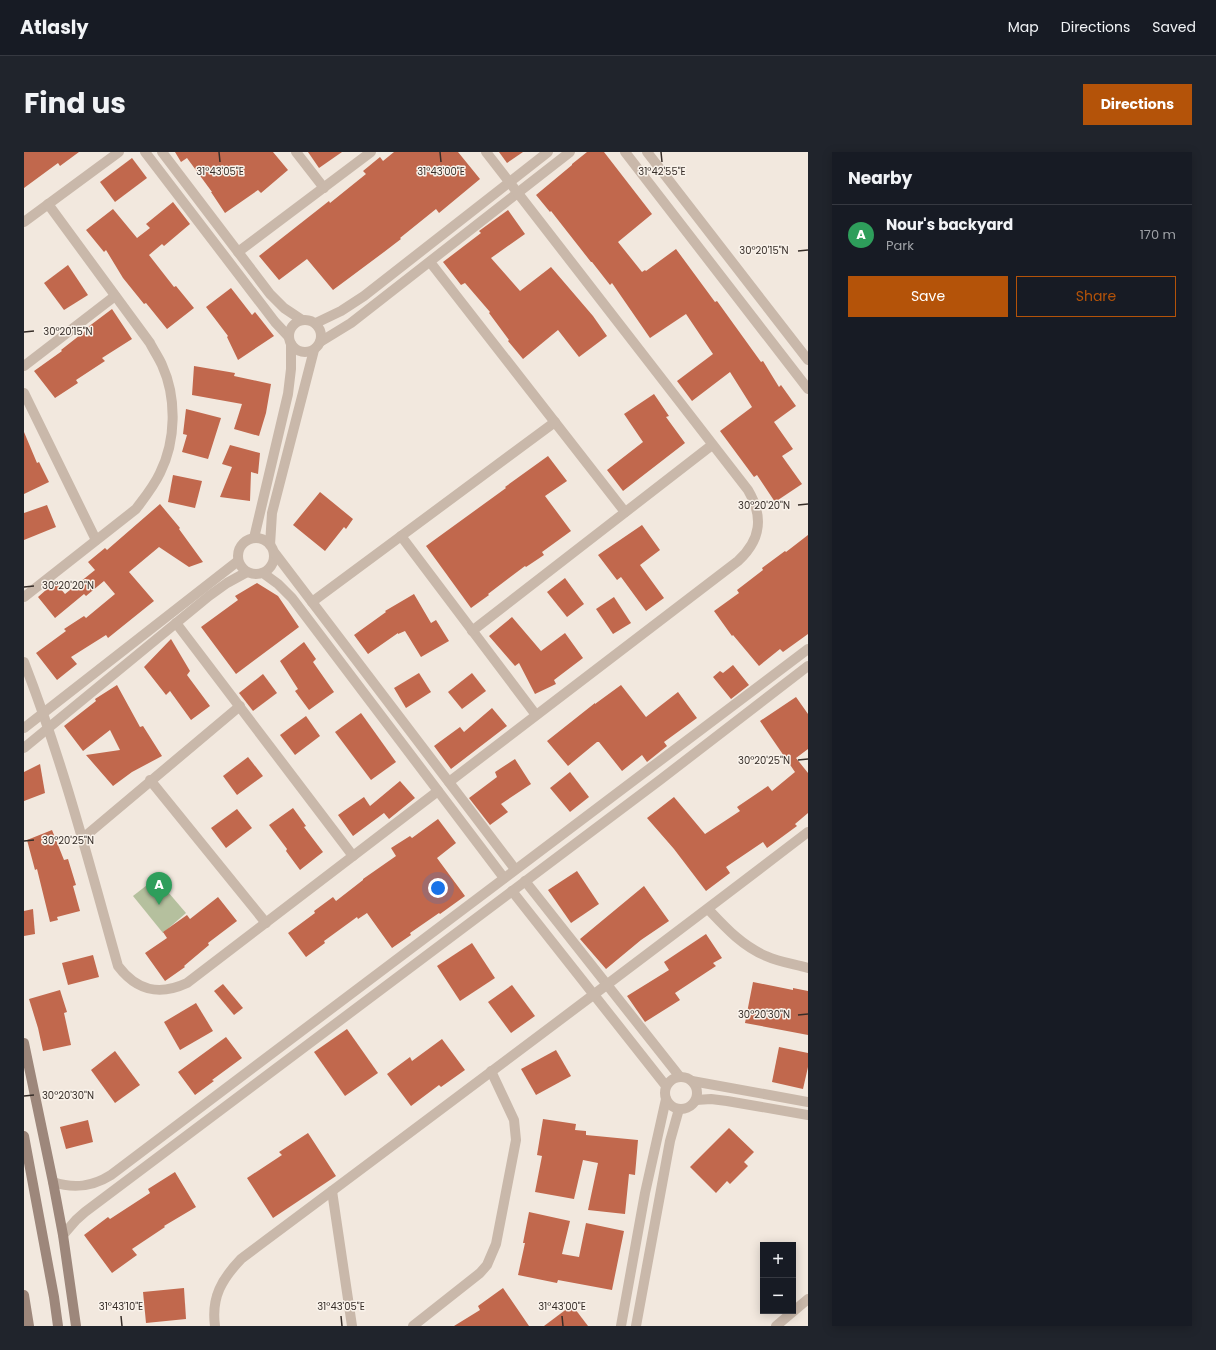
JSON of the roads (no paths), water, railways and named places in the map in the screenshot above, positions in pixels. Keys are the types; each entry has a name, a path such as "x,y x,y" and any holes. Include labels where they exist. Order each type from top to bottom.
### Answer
{"street":[{"path":"24,222 119,152"},
{"path":"145,152 274,322 299,351 309,352 350,323 430,262 570,152"},
{"path":"162,152 277,301 284,308 302,320 312,321 321,330 322,334 317,346 272,512 272,548 273,562 271,567 263,573 252,574 247,572 238,561 238,552 242,544 254,538 266,541 272,548 449,782 511,873"},
{"path":"296,152 324,188"},
{"path":"238,252 371,152"},
{"path":"449,782 738,561 747,553 753,544 757,533 758,522 754,500 486,152"},
{"path":"316,324 341,311 364,296 548,152"},
{"path":"625,152 808,389"},
{"path":"647,152 808,360"},
{"path":"24,597 136,509 150,492 160,472 168,452 172,430 172,408 169,386 162,365 150,344 48,204"},
{"path":"430,262 625,512"},
{"path":"24,366 115,296"},
{"path":"751,315 765,304"},
{"path":"254,538 288,394 291,369 291,328 294,324 302,320"},
{"path":"24,393 96,540"},
{"path":"312,602 555,422"},
{"path":"472,631 712,445"},
{"path":"401,536 536,716"},
{"path":"24,728 238,561"},
{"path":"24,748 218,589 247,572"},
{"path":"263,573 278,584 292,598 438,791 511,873 524,882 680,1077"},
{"path":"176,623 353,856"},
{"path":"53,1182 73,1187 83,1186 102,1180 111,1175 808,649"},
{"path":"24,662 43,713 83,838 118,966 126,977 137,985 149,990 162,991 175,989 187,983 438,791"},
{"path":"63,1235 85,1212 512,892 808,666"},
{"path":"83,838 150,780 240,706"},
{"path":"650,769 660,780"},
{"path":"150,780 266,923"},
{"path":"215,1326 214,1309 217,1296 228,1273 241,1259 490,1071 594,995 808,832"},
{"path":"512,892 666,1086"},
{"path":"708,909 728,930 752,949 773,959 808,968"},
{"path":"382,970 391,982"},
{"path":"24,1043 63,1235 76,1326"},
{"path":"413,1326 480,1274 487,1265 496,1244 515,1150 516,1135 514,1120 510,1110 490,1071"},
{"path":"621,1326 645,1193 666,1099 665,1090 669,1081 680,1077 692,1081 808,1102"},
{"path":"666,1099 671,1106 679,1109 689,1107 696,1100 697,1090 692,1081"},
{"path":"696,1100 711,1099 727,1101 808,1115"},
{"path":"636,1326 670,1141 679,1109"},
{"path":"24,1136 58,1326"},
{"path":"332,1191 352,1326"},
{"path":"645,1193 659,1197"},
{"path":"24,1295 29,1326"},
{"path":"776,1326 808,1299"}],"place":[{"name":"Nour's backyard","path":"159,905"}]}
